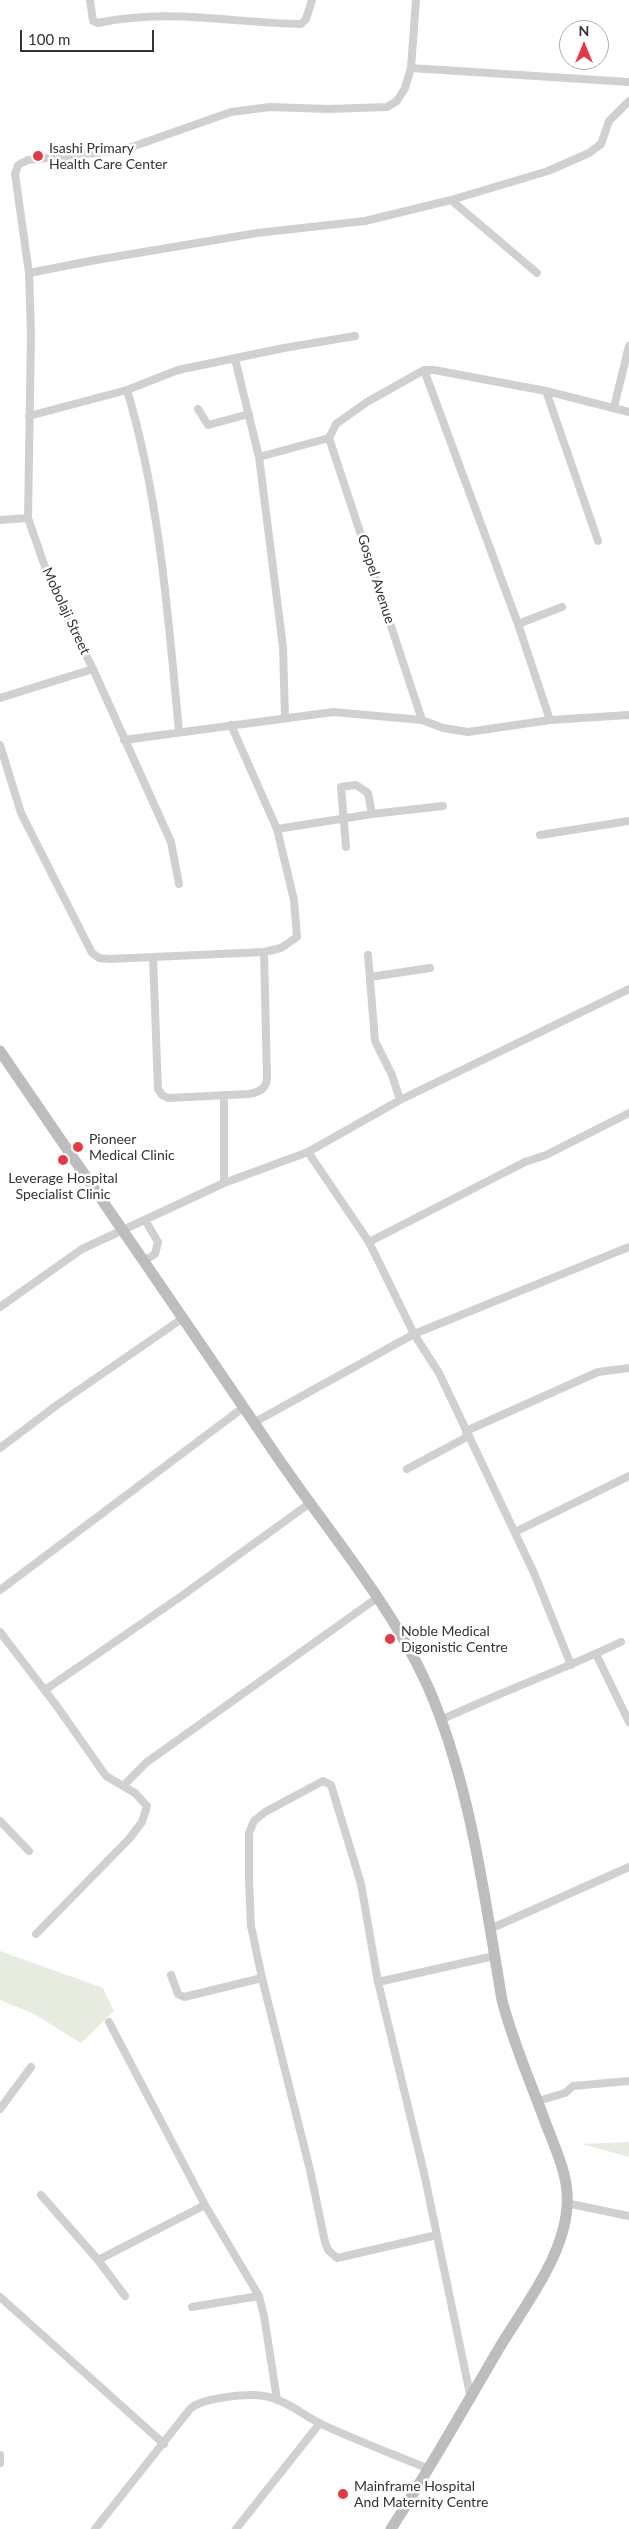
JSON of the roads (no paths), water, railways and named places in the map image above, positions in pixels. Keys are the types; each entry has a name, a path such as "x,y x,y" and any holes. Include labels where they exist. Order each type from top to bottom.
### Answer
{"street":[{"path":"90,0 93,21 98,23 170,16 213,17 262,23 301,24 306,19 312,0"},
{"path":"416,0 411,68 629,82"},
{"name":"Mobolaji Street","path":"179,884 171,842 93,669 52,587 28,518 29,273 15,174 18,164 28,160 123,150 231,112 270,107 328,109 387,107 398,101 405,88 411,68"},
{"path":"29,273 90,260 256,232 365,221 451,200 548,171 589,153 601,144 609,121 629,101"},
{"path":"451,200 537,273"},
{"path":"29,416 127,390 178,370 355,336"},
{"path":"614,407 629,346"},
{"path":"236,359 259,457 281,629 285,718"},
{"path":"259,457 329,438 336,424 367,402 424,370 434,370 546,391 629,412"},
{"path":"424,370 518,624 550,720"},
{"path":"127,390 140,435 165,585 179,731"},
{"path":"546,391 598,541"},
{"path":"198,409 208,426 249,414"},
{"name":"Gospel Avenue","path":"329,438 422,720"},
{"path":"0,520 28,518"},
{"path":"518,624 562,608"},
{"path":"0,698 93,669"},
{"path":"124,740 179,731 333,712 422,720 443,728 468,732 550,720 629,715"},
{"path":"0,746 21,813 92,953 99,958 109,959 264,952 292,943 298,934 294,900 277,829 231,725"},
{"path":"346,847 341,787 356,785 368,793 372,814"},
{"path":"277,829 372,814 443,806"},
{"path":"540,835 629,821"},
{"path":"152,957 160,1092 168,1098 260,1092 267,1082 264,952"},
{"path":"368,955 375,1041 392,1075 400,1100"},
{"path":"370,977 430,968"},
{"path":"0,1307 82,1249 224,1183 308,1152 400,1100 629,989"},
{"path":"2,1058 377,1598 422,1674 441,1720 465,1798 509,2029 554,2143 567,2191 566,2219 563,2232 536,2291 499,2348 429,2469 391,2529"},
{"path":"224,1095 224,1183"},
{"path":"370,1242 525,1162 555,1151 629,1113"},
{"path":"308,1152 370,1242 414,1334 438,1372 534,1573 571,1665"},
{"path":"144,1261 155,1254 158,1242 145,1220"},
{"path":"255,1422 414,1334 629,1247"},
{"path":"0,1448 57,1405 184,1318"},
{"path":"466,1431 598,1372 629,1368"},
{"path":"0,1590 244,1407"},
{"path":"407,1469 466,1437 466,1431"},
{"path":"515,1532 629,1476"},
{"path":"45,1690 183,1595 310,1503"},
{"path":"123,1786 146,1762 377,1598"},
{"path":"0,1632 45,1690 106,1776 136,1793 146,1804 147,1809 142,1822 129,1840 36,1934"},
{"path":"441,1720 506,1689 571,1665 622,1642"},
{"path":"596,1654 629,1722"},
{"path":"437,2235 345,2257 337,2258 328,2250 262,1978 251,1926 249,1880 249,1833 251,1824 265,1812 324,1781 331,1784 361,1884 378,1982 437,2235 470,2399"},
{"path":"0,1821 29,1851"},
{"path":"490,1929 629,1867"},
{"path":"378,1982 494,1956"},
{"path":"171,1975 178,1994 184,1997 262,1978"},
{"path":"109,2022 205,2205 259,2296 264,2316 277,2400"},
{"path":"0,2109 31,2067"},
{"path":"538,2101 565,2093 573,2086 629,2082"},
{"path":"41,2195 98,2260 125,2296"},
{"path":"566,2203 629,2216"},
{"path":"98,2260 205,2205"},
{"path":"192,2307 259,2296"},
{"path":"0,2297 164,2444"},
{"path":"95,2529 190,2410 202,2402 253,2395 277,2400 320,2423 429,2469"},
{"path":"236,2529 320,2423"},
{"path":"0,2455 0,2463"}],"place":[{"name":"Isashi Primary Health Care Center","path":"38,156"},
{"name":"Pioneer Medical Clinic","path":"78,1147"},
{"name":"Leverage Hospital Specialist Clinic","path":"63,1160"},
{"name":"Noble Medical Digonistic Centre","path":"390,1639"},
{"name":"Mainframe Hospital And Maternity Centre","path":"343,2494"}]}
